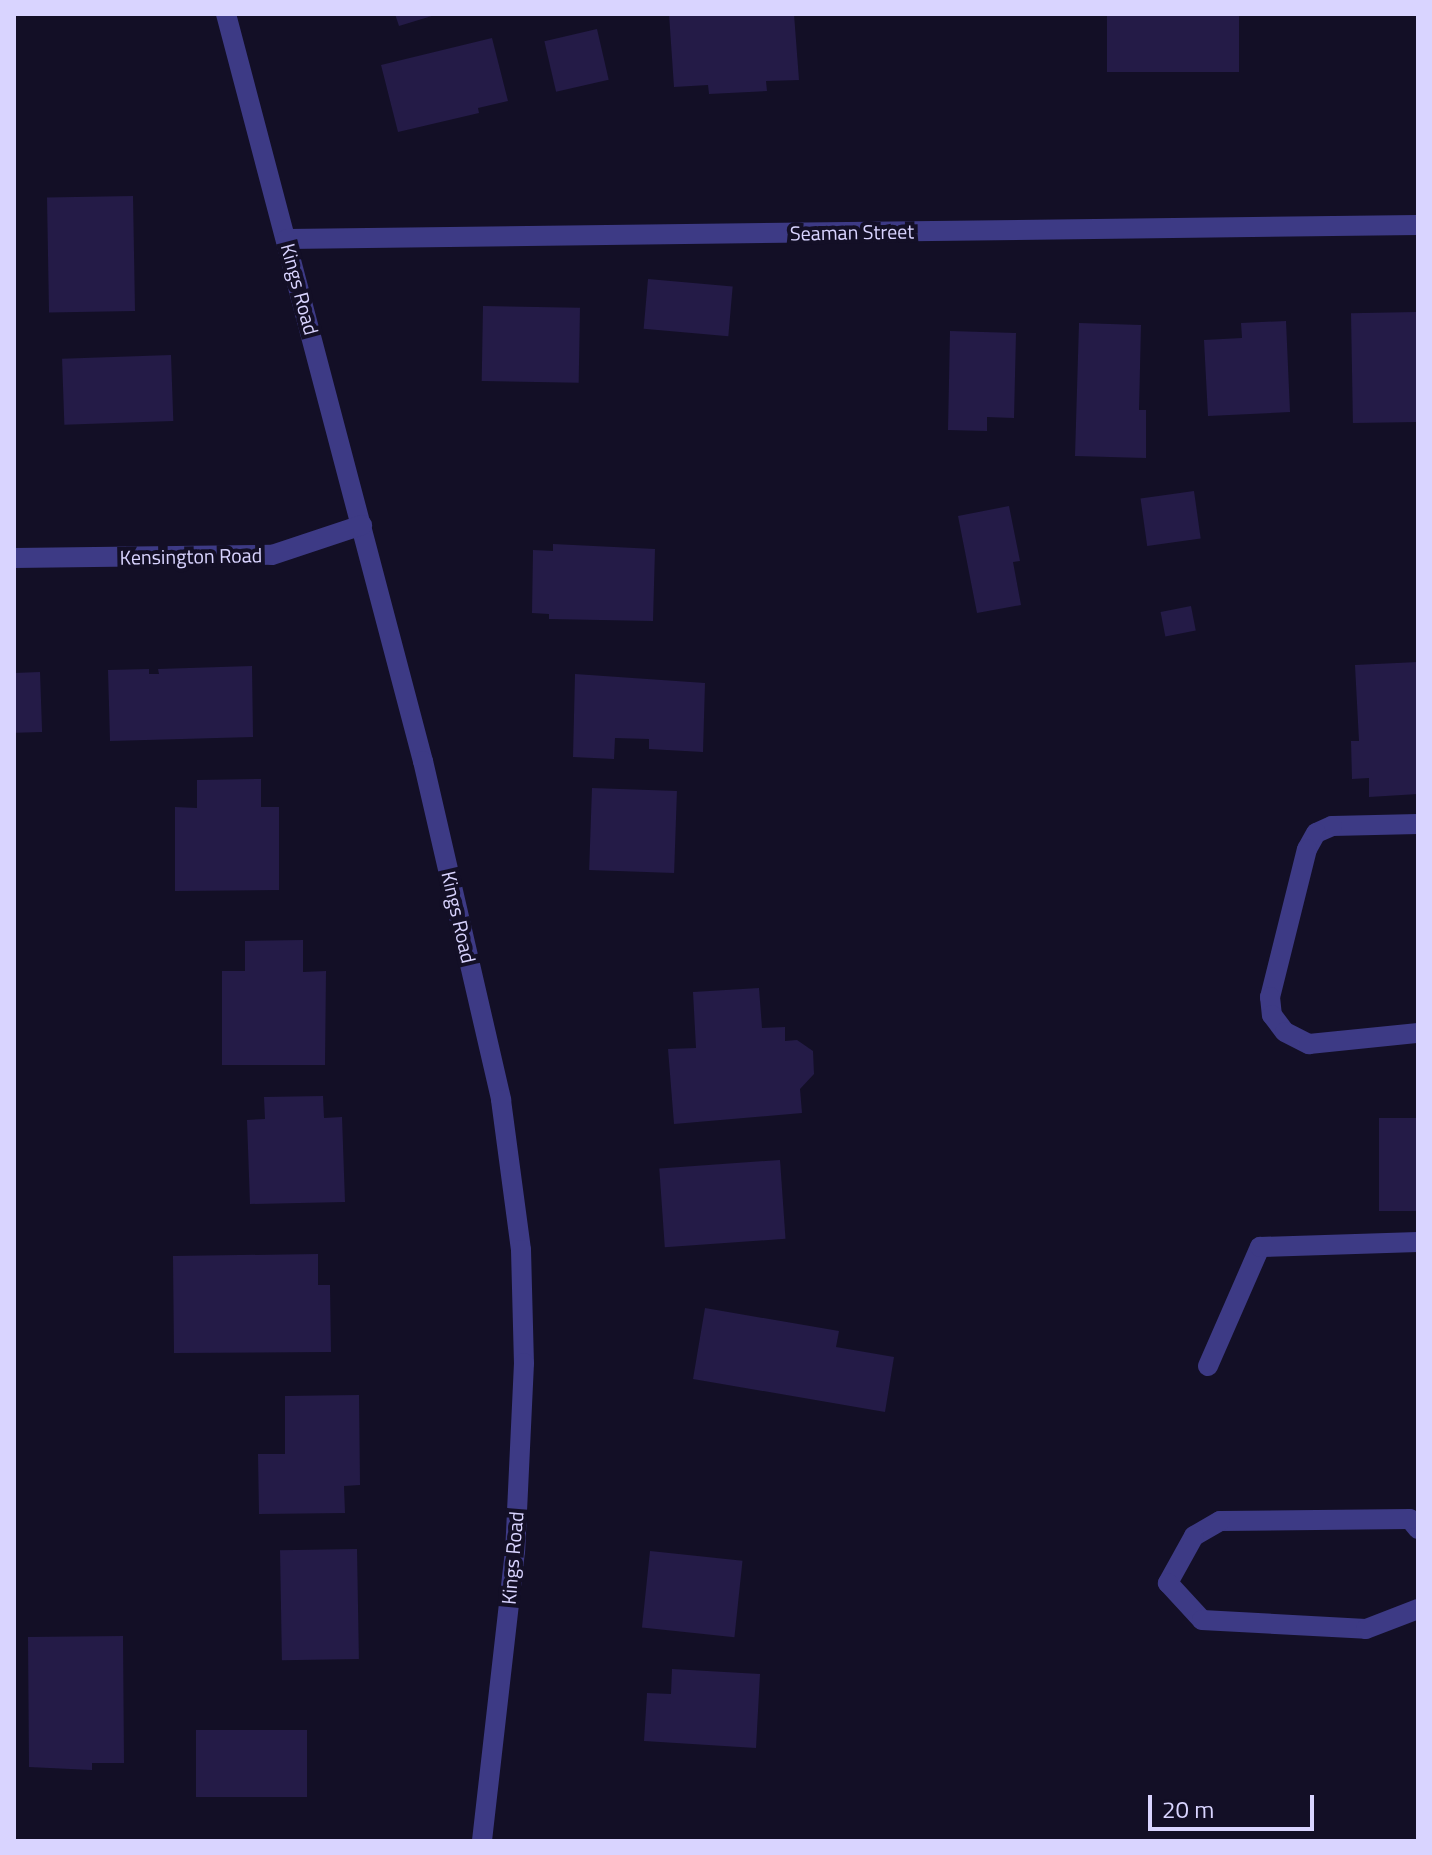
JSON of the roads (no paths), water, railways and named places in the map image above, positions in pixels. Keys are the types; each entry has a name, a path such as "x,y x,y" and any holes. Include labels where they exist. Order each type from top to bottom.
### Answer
{"street":[{"name":"Kings Road","path":"226,14 423,761 501,1100 521,1250 524,1363 515,1551 482,1841"},
{"name":"Seaman Street","path":"287,239 1418,225"},
{"name":"Kensington Road","path":"14,558 272,555 362,525"},
{"path":"1418,824 1332,826 1316,833 1307,849 1270,997 1272,1015 1285,1032 1309,1044 1418,1033"},
{"path":"1208,1366 1260,1247 1418,1242"},
{"path":"1418,1529 1410,1519 1220,1521 1194,1536 1168,1583 1202,1620 1366,1629 1418,1609"}]}
